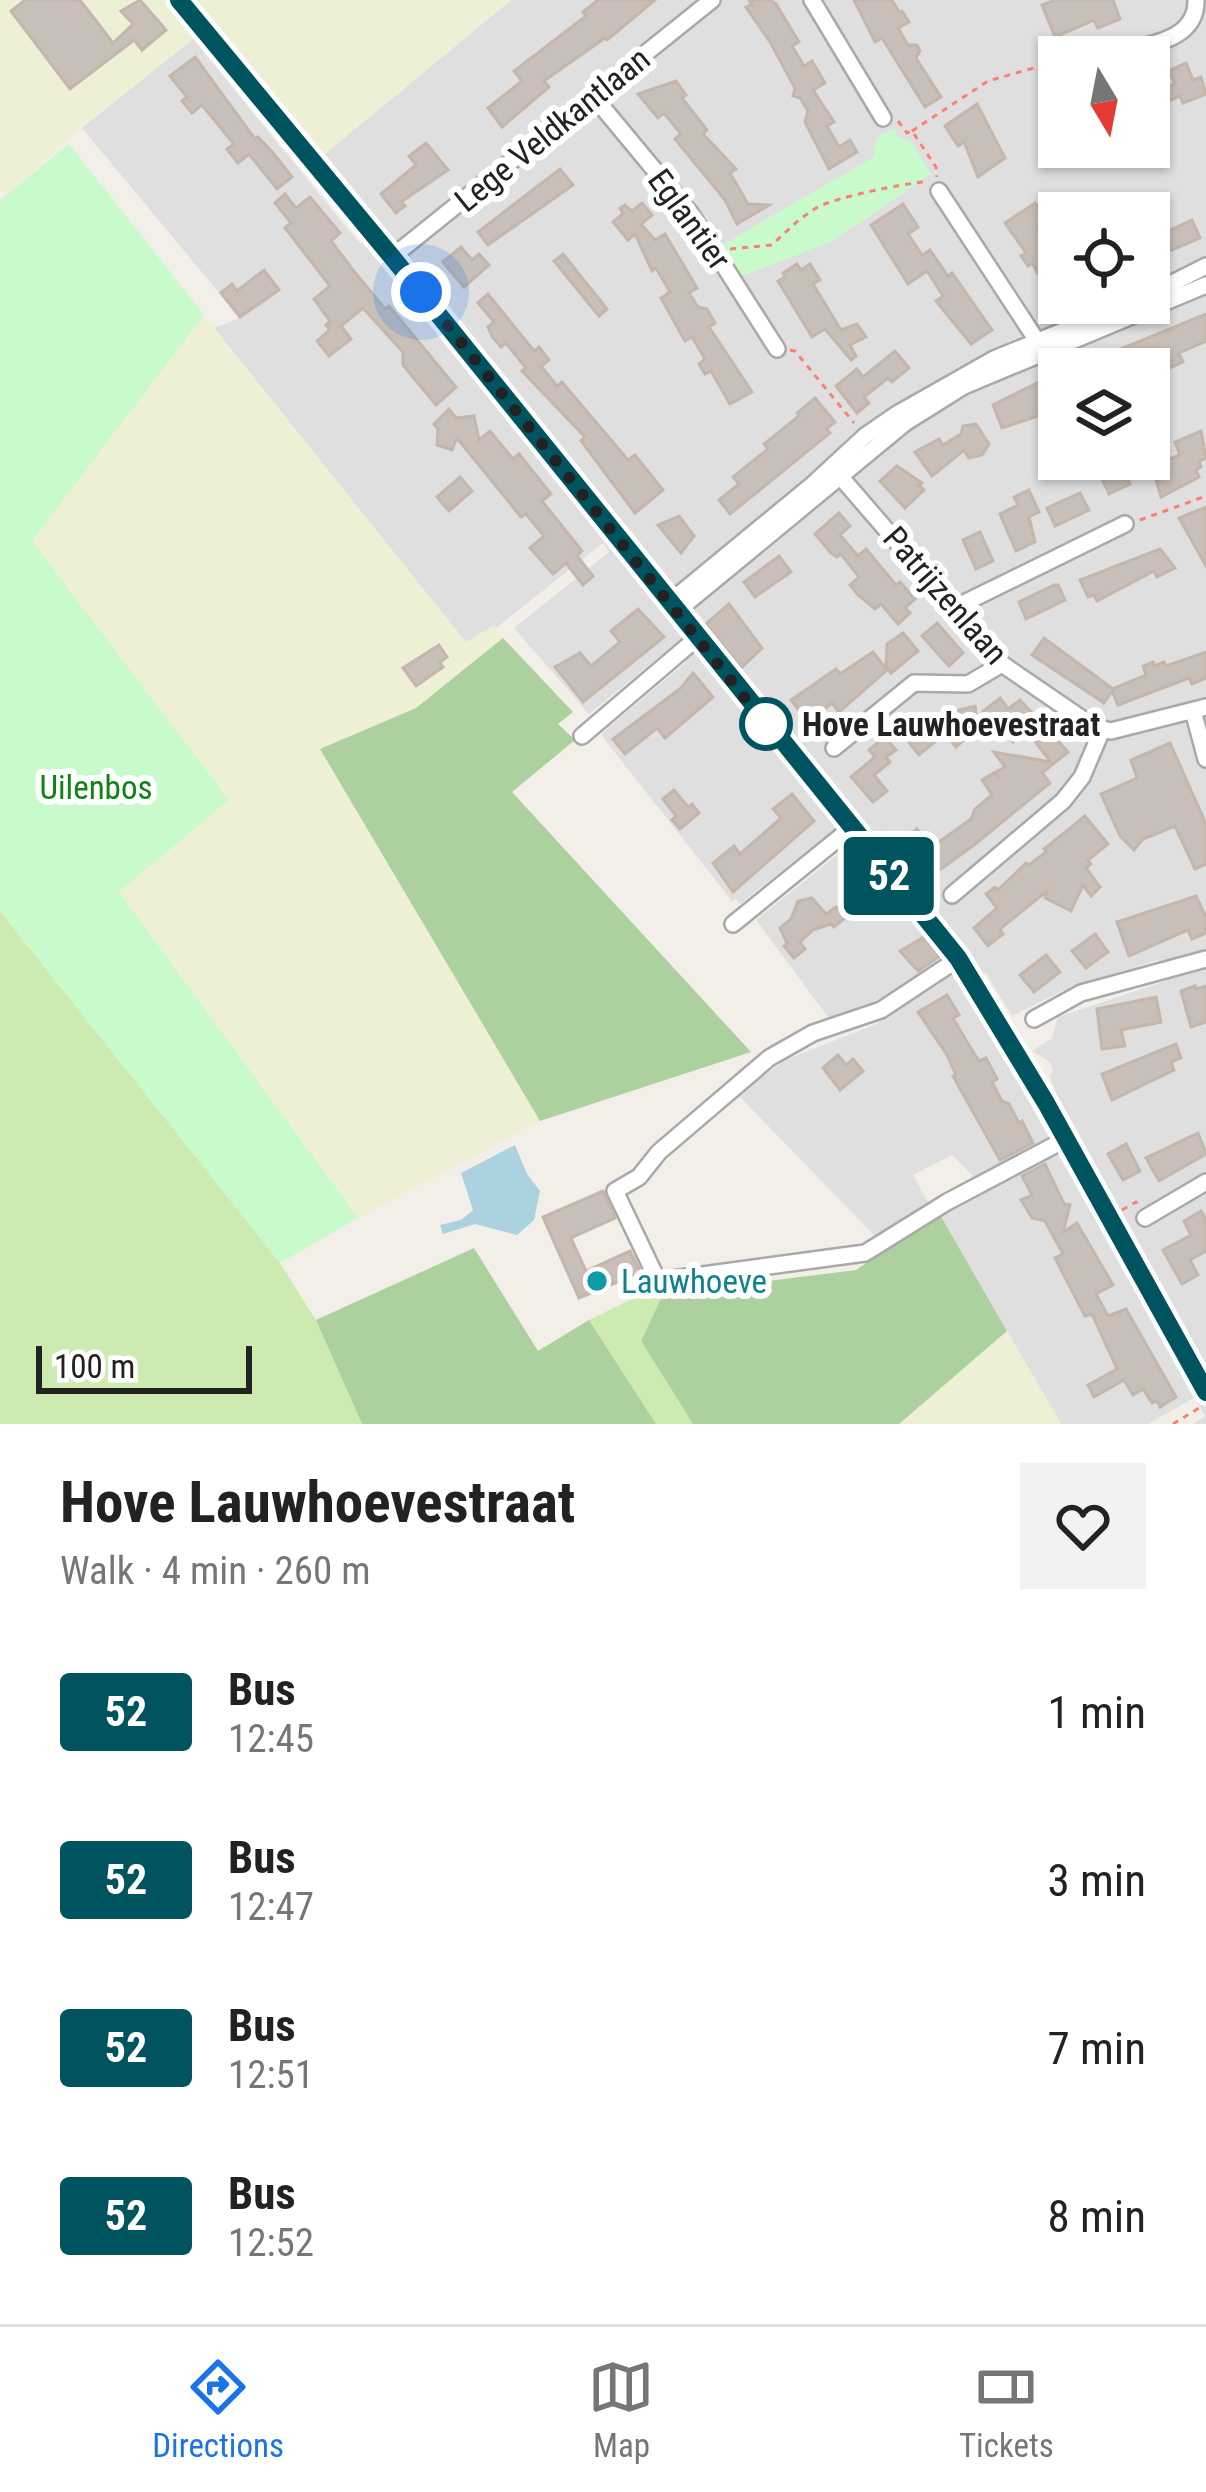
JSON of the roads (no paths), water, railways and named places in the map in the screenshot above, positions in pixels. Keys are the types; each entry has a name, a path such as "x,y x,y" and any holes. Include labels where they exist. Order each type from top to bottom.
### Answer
{"street":[{"path":"179,0 958,958 1066,1139 1206,1392"},
{"name":"Lege Veldkantlaan","path":"392,257 712,0"},
{"path":"812,0 883,118"},
{"path":"1170,36 1187,29 1199,4"},
{"name":"Eglantier","path":"594,97 691,214 777,349"},
{"path":"939,191 1042,347"},
{"path":"1170,286 1206,266"},
{"path":"837,472 865,436 969,370 1206,285"},
{"path":"673,607 837,472 905,423 964,386 1088,324"},
{"name":"Patrijzenlaan","path":"837,472 1002,664 1102,730"},
{"path":"956,607 1125,524"},
{"path":"583,736 697,638"},
{"path":"834,748 914,682 968,684 1002,664"},
{"path":"952,895 1064,801 1082,777 1102,730 1199,709 1206,759"},
{"path":"733,924 850,829"},
{"path":"958,958 881,1010 813,1034 769,1058 658,1152 639,1177 615,1191 658,1281 866,1253 947,1202 1066,1139"},
{"path":"1034,1019 1082,994 1206,959"},
{"path":"1145,1218 1206,1182"}],"water":[{"path":"515,1145 540,1191 534,1220 517,1235 475,1224 443,1234 440,1225 461,1220 473,1210 461,1173"}],"place":[{"name":"Hove Lauwhoevestraat","path":"766,724"},
{"name":"Lauwhoeve","path":"597,1281"}],"park label":[{"name":"Uilenbos","path":"96,787"}]}
